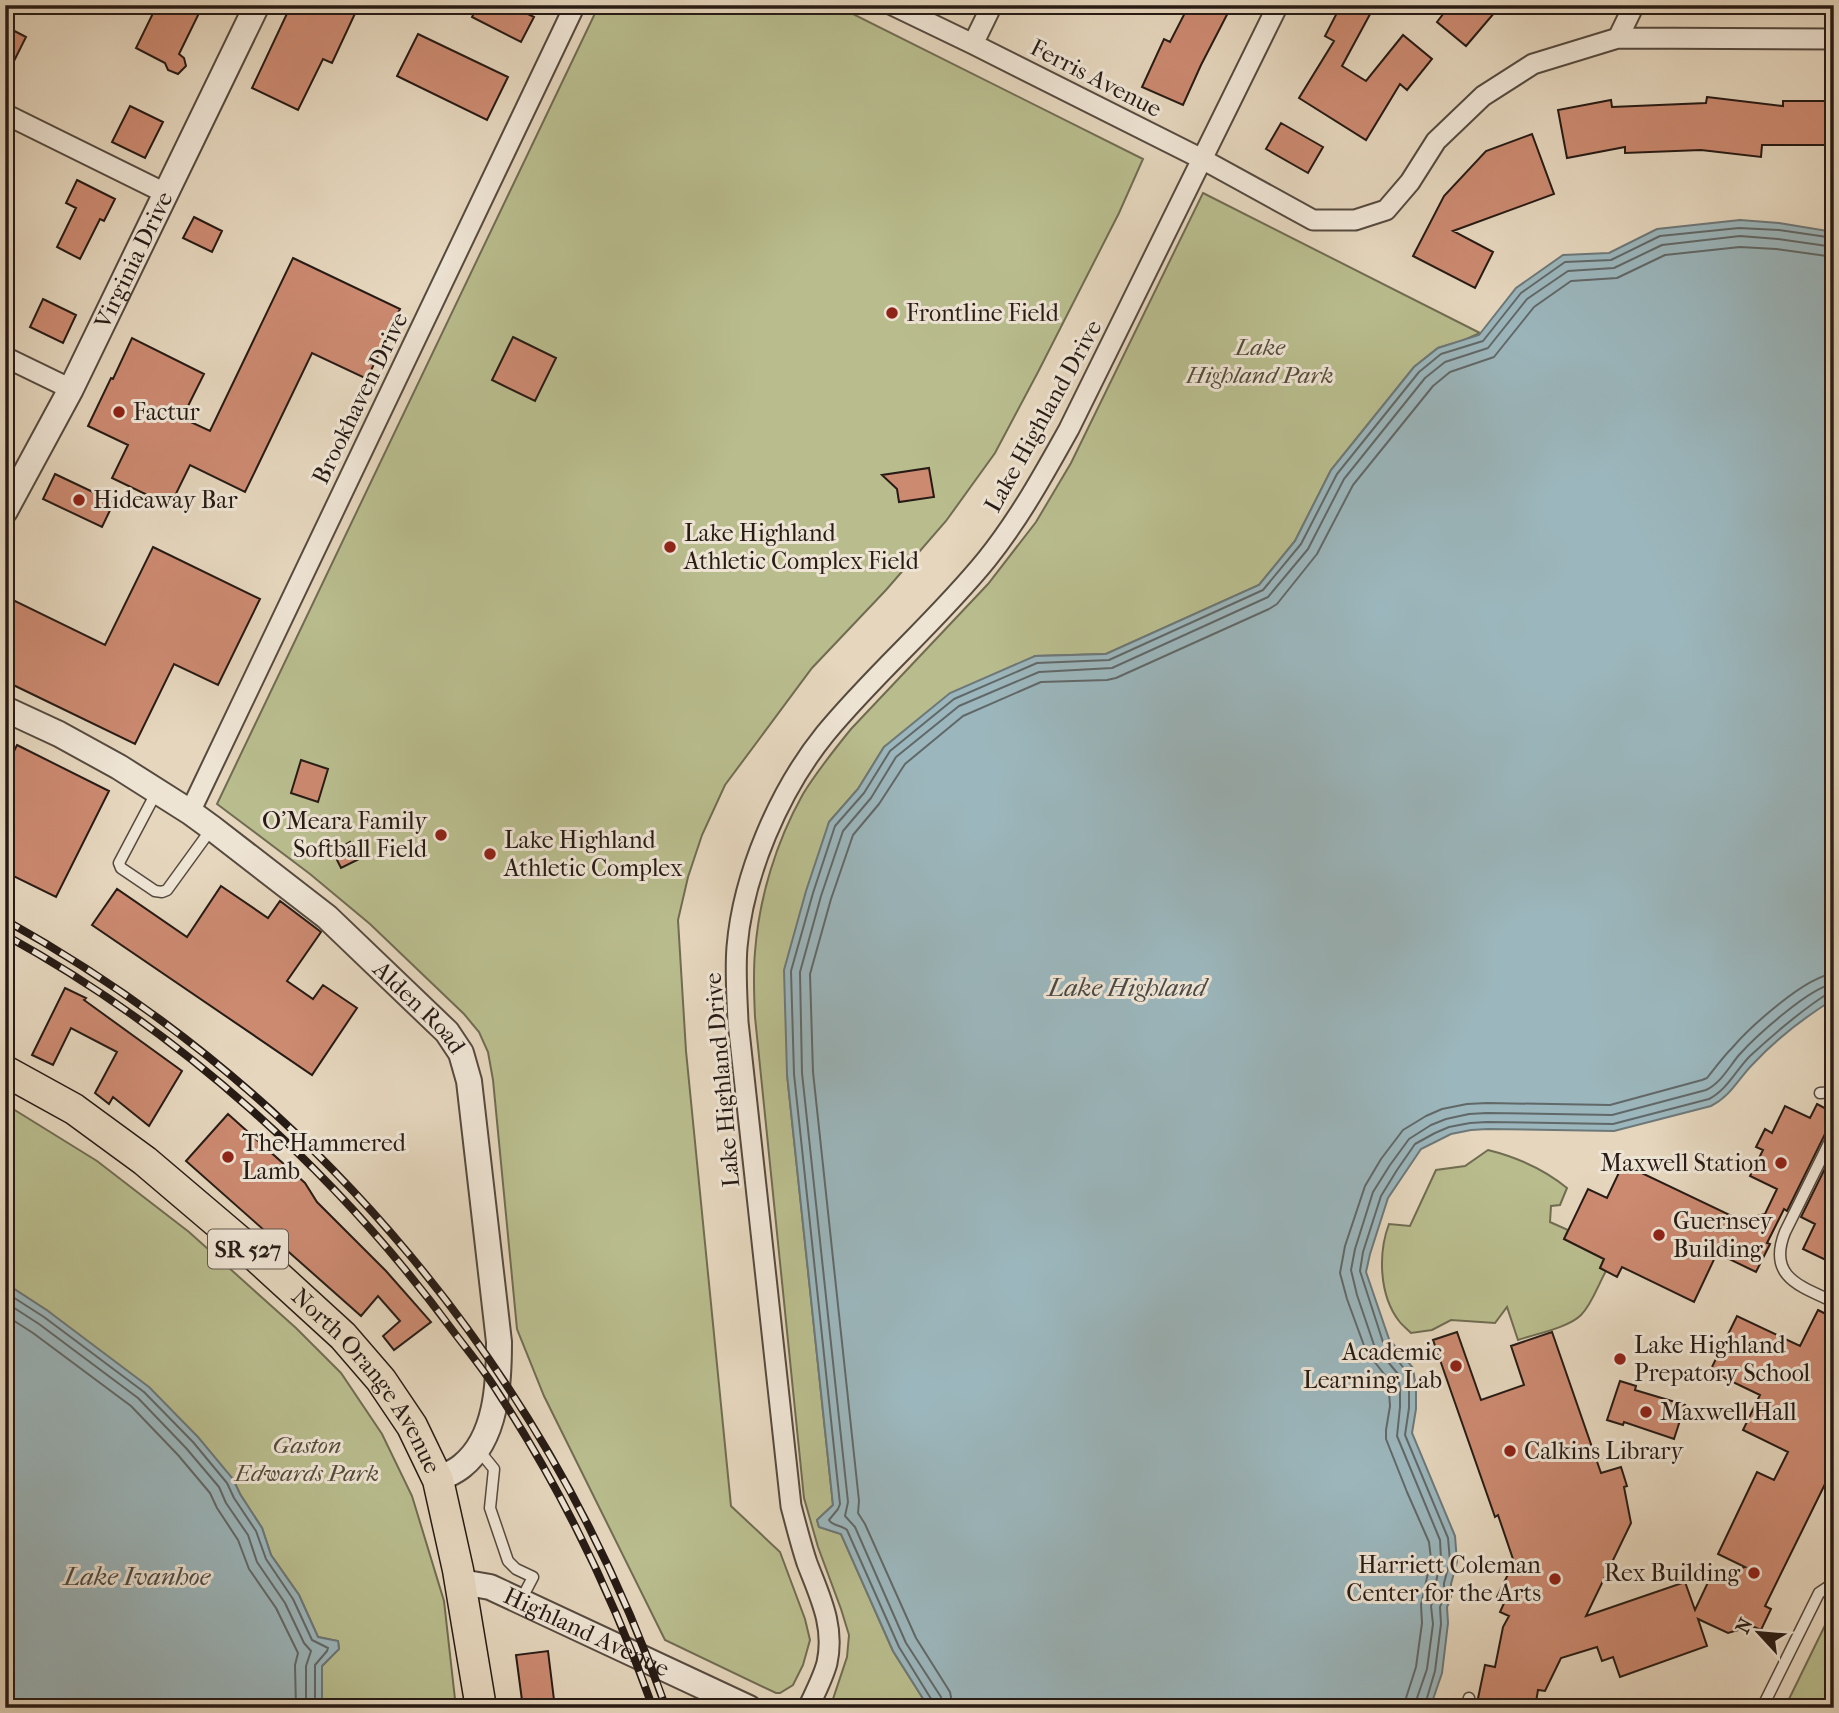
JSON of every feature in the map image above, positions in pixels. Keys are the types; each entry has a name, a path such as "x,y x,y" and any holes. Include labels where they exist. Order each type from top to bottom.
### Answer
{"main road":[{"name":"North Orange Avenue","path":"5,1071 74,1110 145,1161 238,1240 343,1336 381,1380 412,1426 438,1480 461,1582 481,1708"}],"street":[{"name":"Virginia Drive","path":"5,511 71,389 257,5"},
{"name":"Brookhaven Drive","path":"190,811 575,5"},
{"name":"Ferris Avenue","path":"892,5 1202,159 1313,220 1355,220 1386,210 1410,182 1436,141 1483,96 1533,64 1618,38 1834,39"},
{"path":"974,44 992,5"},
{"name":"Lake Highland Drive","path":"808,1708 827,1662 828,1630 826,1612 806,1560 790,1506 785,1462 737,996 737,947 749,889 766,835 779,806 824,735 954,597 1012,527 1039,484 1069,429 1278,5"},
{"path":"1618,38 1633,5"},
{"path":"5,114 165,193"},
{"path":"5,357 71,389"},
{"name":"Alden Road","path":"5,709 59,734 190,811 327,917 447,1032 461,1053 469,1081 499,1342 499,1373 492,1414 484,1436 461,1467 438,1480"},
{"name":"Highland Avenue","path":"461,1582 490,1587 749,1708"}],"lane":[{"path":"157,791 120,863 121,868 155,891 167,890 212,828"},
{"path":"1820,1093 1834,1092"},
{"path":"1834,1133 1779,1247 1783,1268 1795,1283 1834,1302"},
{"path":"477,1448 494,1469 490,1508 508,1561 516,1569 533,1577 520,1601"},
{"path":"1762,1708 1819,1593 1834,1583"}],"green space":[{"name":"Lake Highland Athletic Complex","path":"599,5 835,5 1143,159 1119,213 995,453 946,521 886,590 812,668 725,785 702,835 688,877 678,920 686,1051 731,1506 780,1552 810,1640 803,1665 793,1685 780,1693 665,1640 544,1396 517,1329 493,1080 488,1052 479,1032 464,1014 370,924 310,874 217,804"},
{"name":"Lake Highland Park","path":"1203,193 1480,333 1438,348 1414,367 1331,470 1295,541 1259,585 1106,654 1035,656 884,747 858,789 829,822 787,1074 833,1505 817,1520 819,1527 841,1534 893,1651 929,1708 830,1708 847,1657 849,1635 804,1498 755,1017 755,952 760,911 770,871 793,812 820,769 851,729 988,584 1036,522 1071,463"},
{"name":"Gaston Edwards Park","path":"5,1104 97,1161 189,1232 296,1328 341,1373 382,1434 412,1496 444,1601 456,1708 322,1708 322,1666 339,1649 338,1641 318,1637 299,1595 271,1555 262,1528 233,1479 48,1311 5,1283"},
{"path":"1488,1150 1530,1165 1567,1188 1560,1205 1551,1206 1550,1222 1568,1230 1564,1239 1604,1259 1600,1268 1606,1271 1585,1311 1568,1324 1551,1330 1518,1340 1507,1307 1495,1323 1451,1320 1432,1330 1411,1333 1392,1311 1384,1287 1383,1248 1389,1224 1410,1226 1436,1170 1465,1166"},
{"path":"1834,1607 1834,1708 1796,1708 1796,1705 1788,1701"}],"water":[{"name":"Lake Highland","path":"1740,220 1834,232 1834,999 1762,1054 1729,1092 1711,1106 1614,1131 1488,1129 1451,1134 1421,1149 1388,1198 1366,1272 1389,1339 1413,1368 1416,1409 1412,1433 1455,1536 1457,1562 1447,1607 1448,1623 1442,1673 1430,1708 929,1708 893,1651 841,1534 819,1527 817,1520 833,1505 787,1074 784,970 829,822 858,789 884,747 950,693 1035,656 1106,654 1259,585 1295,541 1331,470 1414,367 1438,348 1479,335 1516,288 1563,255 1609,253 1657,229"},
{"name":"Lake Ivanhoe","path":"5,1283 48,1311 149,1387 198,1437 233,1479 262,1528 271,1555 299,1595 318,1637 338,1641 339,1649 322,1666 322,1708 5,1708"}],"building":[{"path":"157,5 203,5 179,54 184,58 186,66 178,74 168,70 165,63 136,48"},
{"path":"291,5 359,5 332,63 323,59 298,110 252,88"},
{"path":"478,5 510,5 534,17 521,42 472,17"},
{"path":"1189,5 1232,5 1183,105 1142,87 1164,39 1170,42"},
{"path":"1341,5 1375,5 1342,66 1366,81 1403,35 1432,59 1407,90 1400,84 1366,140 1299,98 1334,41 1325,36"},
{"path":"1450,5 1501,5 1466,46 1437,22"},
{"path":"5,26 26,37 5,79"},
{"path":"418,34 508,77 487,120 397,76"},
{"path":"1707,97 1783,106 1783,101 1834,101 1834,145 1762,145 1761,157 1701,150 1625,153 1625,147 1567,158 1558,110 1611,100 1612,107 1706,103"},
{"path":"130,106 163,122 145,158 112,142"},
{"path":"1281,123 1323,147 1308,173 1266,149"},
{"path":"1532,134 1554,194 1453,231 1493,252 1475,288 1413,256 1444,196 1486,151"},
{"path":"77,180 115,199 104,221 100,219 80,259 57,247 76,208 66,203"},
{"path":"194,217 222,231 212,252 183,238"},
{"path":"293,258 400,309 367,379 312,353 245,492 190,465 170,506 112,478 128,445 88,426 132,338 204,374 182,418 210,431"},
{"path":"43,299 76,315 63,343 30,327"},
{"path":"513,337 556,358 535,401 492,380"},
{"path":"929,468 934,497 899,502 897,489 882,475"},
{"name":"Hideaway Bar","path":"55,474 114,502 102,527 43,499"},
{"path":"153,547 260,599 218,685 174,664 135,744 5,681 5,610 11,599 105,645"},
{"path":"17,745 109,791 56,897 5,872 5,769"},
{"path":"301,760 328,769 318,802 291,793"},
{"path":"350,842 359,859 341,868 333,852"},
{"path":"221,886 268,918 280,901 321,932 287,981 313,999 323,985 357,1008 312,1075 92,925 117,889 187,937"},
{"path":"65,988 86,998 84,1000 182,1071 149,1126 113,1097 109,1104 95,1093 117,1052 71,1028 53,1065 32,1055"},
{"name":"Guernsey Building","path":"1817,1104 1834,1113 1834,1126 1827,1130 1787,1211 1784,1209 1756,1272 1717,1253 1694,1302 1622,1267 1617,1277 1600,1268 1604,1259 1564,1239 1588,1189 1607,1198 1623,1164 1740,1220 1765,1214 1777,1189 1750,1176 1763,1150 1756,1147 1765,1129 1772,1133 1785,1106 1810,1118"},
{"path":"228,1114 305,1183 317,1202 386,1271 431,1322 394,1350 383,1336 400,1321 378,1296 361,1316 186,1161"},
{"path":"1834,1150 1834,1181 1828,1193 1834,1196 1834,1264 1803,1249 1815,1224 1801,1217"},
{"path":"1818,1310 1834,1318 1834,1479 1829,1476 1765,1606 1771,1609 1761,1630 1752,1626 1728,1633 1698,1619 1707,1646 1620,1677 1613,1657 1602,1661 1597,1647 1561,1658 1545,1691 1538,1690 1535,1708 1476,1708 1485,1665 1495,1667 1503,1627 1509,1616 1500,1612 1505,1601 1497,1597 1514,1562 1498,1515 1495,1517 1433,1340 1457,1332 1481,1400 1524,1385 1511,1346 1552,1332 1601,1473 1621,1467 1627,1486 1624,1487 1631,1523 1586,1616 1685,1582 1695,1610 1710,1578 1745,1567 1718,1554 1757,1472 1774,1480 1788,1452 1743,1430 1760,1395 1710,1371 1737,1316 1800,1346"},
{"name":"Maxwell Hall","path":"1620,1381 1636,1386 1635,1390 1685,1405 1674,1439 1624,1422 1623,1425 1607,1420"},
{"path":"548,1651 555,1708 523,1708 516,1655"}],"railway":[{"path":"5,920 118,990 223,1069 320,1157 408,1253 487,1357 557,1468 617,1585 666,1708"},
{"path":"5,935 70,973 193,1060 306,1161 358,1215 407,1272 487,1376 521,1428 564,1505 603,1585 653,1708"}],"place":[{"name":"Frontline Field","path":"892,313"},
{"name":"Factur","path":"119,412"},
{"name":"Hideaway Bar","path":"79,500"},
{"name":"Lake Highland Athletic Complex Field","path":"670,547"},
{"name":"O’Meara Family Softball Field","path":"441,835"},
{"name":"Lake Highland Athletic Complex","path":"490,854"},
{"name":"The Hammered Lamb","path":"228,1157"},
{"name":"Maxwell Station","path":"1781,1163"},
{"name":"Guernsey Building","path":"1659,1235"},
{"name":"Lake Highland Prepatory School","path":"1620,1359"},
{"name":"Academic Learning Lab","path":"1456,1366"},
{"name":"Maxwell Hall","path":"1646,1412"},
{"name":"Calkins Library","path":"1510,1451"},
{"name":"Rex Building","path":"1754,1573"},
{"name":"Harriett Coleman Center for the Arts","path":"1555,1579"}]}
